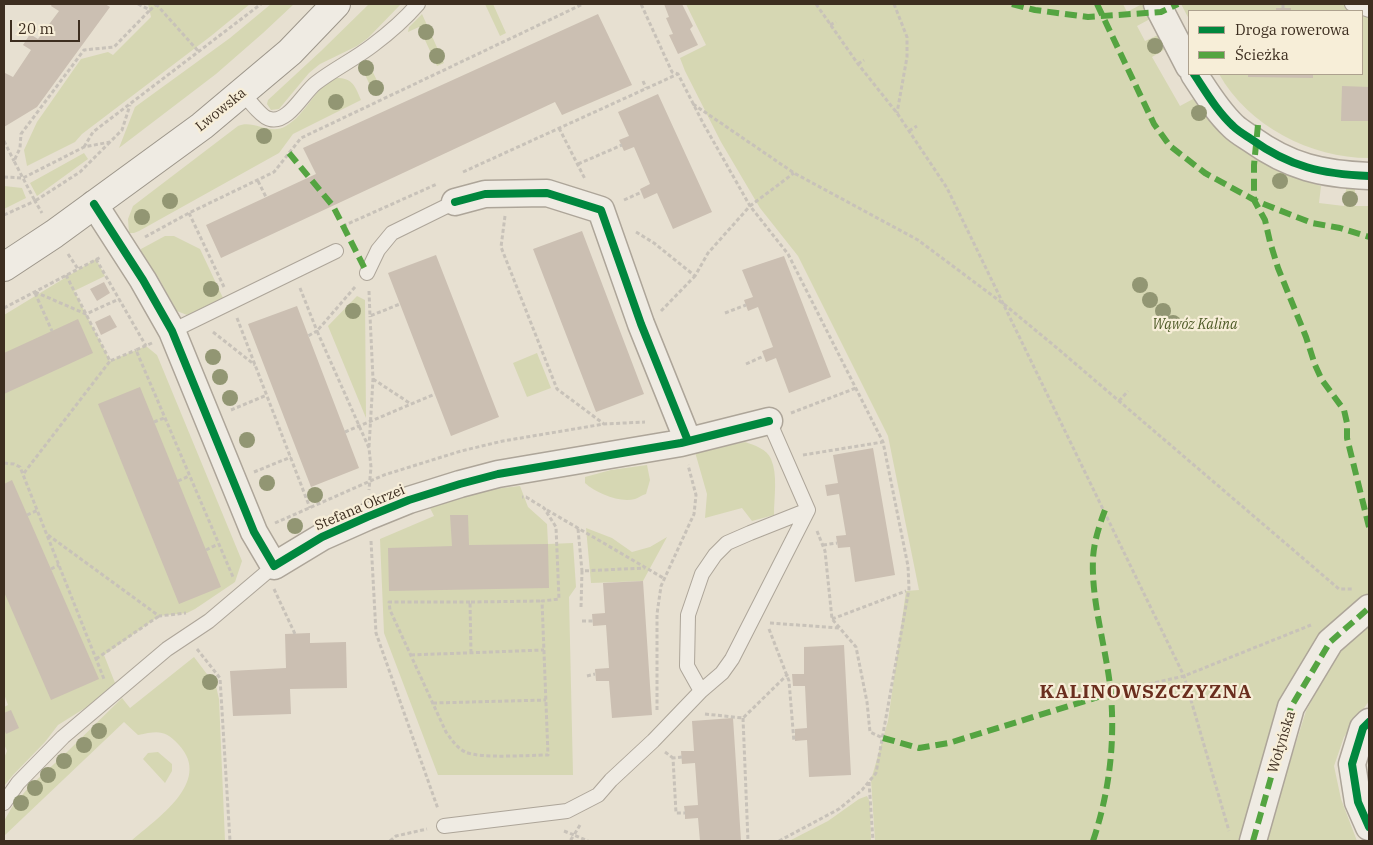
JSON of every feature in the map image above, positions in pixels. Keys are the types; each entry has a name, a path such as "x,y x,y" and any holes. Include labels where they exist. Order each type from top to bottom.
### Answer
{"street":[{"name":"Lwowska","path":"4,267 54,234 158,159 243,93 290,52 336,4"},
{"path":"1157,4 1188,64"},
{"path":"1195,75 1212,101 1233,126 1268,151 1295,164 1326,173 1369,176"},
{"path":"455,202 485,194 547,193 601,210 684,442"},
{"name":"Lwowska","path":"4,247 48,223 94,204"},
{"path":"94,204 158,304 172,331 254,532 274,566"},
{"name":"Stefana Okrzei","path":"274,566 322,537 367,517 409,500 460,484 498,474 684,442 770,421"},
{"name":"Wołyńska","path":"1241,837 1291,708 1330,642 1365,598"},
{"path":"1369,722 1363,728 1352,764 1358,802 1369,827"}],"lane":[{"path":"243,93 270,120 282,118 288,114 315,84 373,45 409,15 418,4"},
{"path":"1352,4 1369,10"},
{"path":"367,274 378,250 392,233 455,202"},
{"path":"172,331 336,251"},
{"path":"444,826 566,811 598,796 611,780 653,741 701,691 722,673 732,659 808,510 770,421"},
{"path":"701,691 686,666 688,615 702,574 715,555 727,543 750,532 808,510"},
{"path":"4,803 18,784 63,736 167,648 209,621 274,566"}],"path":[{"path":"138,4 150,10"},
{"path":"14,161 20,148 21,134 84,50 114,47 157,4 199,52"},
{"path":"84,147 93,132 261,4"},
{"path":"4,308 96,260 123,249 189,213 274,172 300,138 583,4"},
{"path":"641,4 672,72 678,74 750,206 788,254 883,442 908,566 909,589 876,773 862,790 839,809 779,841"},
{"path":"816,4 858,64 909,131 947,188 1184,676 1241,837"},
{"path":"894,4 907,37 905,71 896,113"},
{"path":"830,25 836,22"},
{"path":"858,64 864,60"},
{"path":"455,176 678,74"},
{"path":"643,82 646,88"},
{"path":"4,141 35,200 80,172 122,130 130,104"},
{"path":"693,104 794,173 918,240 1005,305 1339,589 1365,598"},
{"path":"909,131 917,126"},
{"path":"560,128 601,210 654,243 695,276 708,253 750,206 794,173"},
{"path":"4,177 23,178 84,147 110,142"},
{"path":"578,164 622,146"},
{"path":"258,181 266,198"},
{"path":"343,226 438,183"},
{"path":"508,194 501,247 557,389 604,424"},
{"path":"189,213 232,303 310,508"},
{"path":"96,260 146,346"},
{"path":"367,274 373,379 369,481"},
{"path":"308,336 317,331 367,274"},
{"path":"66,275 110,361"},
{"path":"300,287 317,331 369,448"},
{"path":"34,292 86,314 119,299"},
{"path":"34,292 52,331"},
{"path":"370,316 400,304"},
{"path":"725,313 746,305"},
{"path":"198,319 256,366"},
{"path":"23,474 110,361 146,346 172,331"},
{"path":"136,350 235,582"},
{"path":"746,364 764,356"},
{"path":"373,379 411,404"},
{"path":"770,421 856,388"},
{"path":"1119,401 1128,391"},
{"path":"345,432 435,394"},
{"path":"228,411 267,395"},
{"path":"154,422 164,418"},
{"path":"254,532 384,475 478,447 604,424 649,422"},
{"path":"653,741 644,733 657,718 657,614 661,586 694,514 696,495 684,442"},
{"path":"786,458 883,442"},
{"path":"254,472 290,456"},
{"path":"4,463 20,467 111,696"},
{"path":"178,481 189,476"},
{"path":"518,496 526,497 665,580"},
{"path":"542,601 548,755 491,756 466,752 456,746 446,732 390,610 389,602 542,601 559,599 556,527 544,508"},
{"path":"27,515 38,510"},
{"path":"808,510 825,551 832,619 856,647 867,702 870,732 883,738"},
{"path":"578,529 582,571 581,607"},
{"path":"48,534 159,616"},
{"path":"371,536 376,633 444,826 396,836 390,841"},
{"path":"823,545 837,543"},
{"path":"206,550 218,544"},
{"path":"51,569 59,565"},
{"path":"582,571 646,568"},
{"path":"832,619 906,592"},
{"path":"470,602 471,653"},
{"path":"96,659 159,616 187,613 195,609 220,629 195,647 220,678 230,841"},
{"path":"582,621 592,621"},
{"path":"794,742 788,674 767,623 840,628"},
{"path":"1111,693 1184,676 1314,624"},
{"path":"79,634 85,631"},
{"path":"411,655 544,650"},
{"path":"587,676 596,674"},
{"path":"748,841 743,718 788,674"},
{"path":"433,703 546,700"},
{"path":"680,712 743,718"},
{"path":"682,758 673,758 676,813 684,813"},
{"path":"869,782 873,841"},
{"path":"570,841 574,835"}],"green space":[{"path":"148,4 250,4 82,134 75,142 27,166 24,150 37,122 81,59 108,52 113,55 151,17"},
{"path":"271,4 294,4 216,74 119,148 135,107 230,38"},
{"path":"369,4 401,4 368,38 357,46 320,64 309,73 279,109 271,110 267,104 268,100"},
{"path":"485,4 493,4 506,33 500,36"},
{"name":"Wąwóz Kalina","path":"686,4 1123,4 1127,12 1142,4 1150,19 1137,26 1145,41 1158,35 1165,49 1152,57 1180,106 1193,99 1214,123 1268,165 1290,176 1321,186 1319,203 1344,206 1346,189 1355,189 1355,206 1369,206 1369,594 1338,624 1243,841 875,841 871,780 888,721 906,591 919,590 888,436 798,256 760,208 721,142 685,71 680,58 706,45"},
{"path":"1181,4 1369,4 1369,158 1347,157 1325,152 1283,136 1247,109 1231,93 1220,75 1363,75 1363,10 1188,10 1188,17"},
{"path":"422,14 444,63 437,66 419,27 408,32 409,27"},
{"path":"367,60 382,91 374,94 361,66 361,62"},
{"path":"336,78 350,81 361,100 293,134 279,153 139,231 129,233 128,219 133,206 238,126 250,124 268,129 280,129 300,115 316,94 328,82"},
{"path":"84,153 88,159 37,196 30,183"},
{"path":"4,186 22,188 26,198 4,209"},
{"path":"165,236 174,236 200,249 223,298 187,315 177,311 158,277 140,253 141,249"},
{"path":"96,259 105,276 74,291 110,361 146,346 157,355 242,561 235,582 187,613 159,616 104,655 117,688 58,725 45,742 4,786 4,758 7,751 4,744 4,707 8,705 4,694 4,315"},
{"path":"357,296 365,300 366,418 328,326"},
{"path":"537,353 551,388 527,397 513,363"},
{"path":"745,442 763,450 771,459 775,479 774,515 752,521 742,508 705,518 707,494 695,452"},
{"path":"647,465 650,480 646,494 635,499 622,500 608,496 585,483 585,477 611,470"},
{"path":"520,486 528,507 547,524 548,544 573,543 576,587 569,597 573,775 438,775 384,633 380,539 434,516 428,504 466,492"},
{"path":"586,528 612,538 632,552 650,547 667,537 643,581 591,583"},
{"path":"1369,625 1369,701 1344,737 1334,766 1341,799 1357,841 1265,841 1306,711 1336,656"},
{"path":"194,657 216,686 219,699 225,841 131,841 177,799 185,786 189,773 188,759 179,745 169,736 160,732 138,735 124,722 4,836 4,821 12,807 29,787 122,698 130,708"},
{"path":"158,752 172,764 172,771 165,783 143,759 148,753"},
{"path":"867,796 870,802 871,841 789,841 828,821 859,799"}],"building":[{"path":"52,4 105,4 110,7 37,107 4,127 4,74 13,77 31,50 23,45 30,34 38,39 59,11 51,6"},
{"path":"664,4 682,4 693,26 690,29 698,45 678,54 669,35 673,34 666,18 669,17"},
{"path":"1276,8 1291,8 1291,10 1276,10"},
{"path":"598,14 632,85 562,115 555,102 221,258 206,225 316,174 303,148"},
{"path":"1248,75 1313,75 1313,78 1248,77"},
{"path":"1342,86 1369,87 1369,121 1341,121"},
{"path":"658,94 712,212 673,229 657,193 644,199 640,189 650,184 634,147 624,151 619,140 629,136 618,112"},
{"path":"582,231 644,394 596,412 533,249"},
{"path":"436,255 499,417 451,436 388,273"},
{"path":"784,256 831,377 789,393 776,358 766,362 762,351 773,347 758,307 748,311 744,300 753,297 742,270"},
{"path":"104,282 110,293 97,301 90,289"},
{"path":"297,306 359,468 311,487 248,324"},
{"path":"110,315 117,327 101,335 95,322"},
{"path":"78,319 93,353 4,394 4,353"},
{"path":"140,387 221,587 179,604 98,404"},
{"path":"873,448 895,575 855,582 850,547 838,548 836,536 846,535 839,494 827,496 825,485 838,483 833,455"},
{"path":"12,480 99,679 51,700 4,592 4,484"},
{"path":"450,515 468,515 469,545 548,544 549,588 389,591 388,548 452,546"},
{"path":"643,581 652,715 612,718 609,681 596,681 595,669 609,668 606,625 593,626 592,614 605,613 603,583"},
{"path":"310,633 310,643 346,642 347,688 290,689 291,714 233,716 230,671 286,668 285,634"},
{"path":"844,645 851,775 809,777 807,740 795,741 795,729 807,728 805,686 793,686 792,674 804,674 804,647"},
{"path":"11,710 19,728 6,734 4,729 4,713"},
{"path":"733,718 741,841 700,841 698,818 685,819 684,806 698,805 695,763 682,764 681,751 694,751 692,721"}],"marked path":[{"path":"1012,4 1035,10 1088,17 1161,12 1178,4"},
{"path":"1097,4 1154,124 1170,146 1205,173 1256,201 1312,223 1340,228 1369,237"},
{"path":"1258,125 1254,165 1254,200 1265,220 1278,268 1306,337 1315,365 1322,380 1344,410 1347,423 1347,438 1369,527"},
{"path":"289,153 333,206 367,273"},
{"path":"1093,841 1107,787 1112,732 1109,678 1094,592 1093,575 1094,546 1105,510"},
{"path":"1253,841 1291,707 1330,642 1369,608"},
{"path":"883,738 919,748 949,743 1111,693"}],"cycle path":[{"path":"1195,75 1227,120 1235,128 1265,149 1293,162 1321,171 1369,176"},
{"path":"455,202 485,194 547,193 601,210 641,324 688,441"},
{"path":"94,204 143,280 172,331 254,532 274,566 322,537 367,517 409,500 460,484 498,474 681,443 769,421"},
{"path":"1369,722 1363,728 1352,764 1358,802 1369,827"}],"district":[{"name":"KALINOWSZCZYZNA","path":"1146,693"}]}
